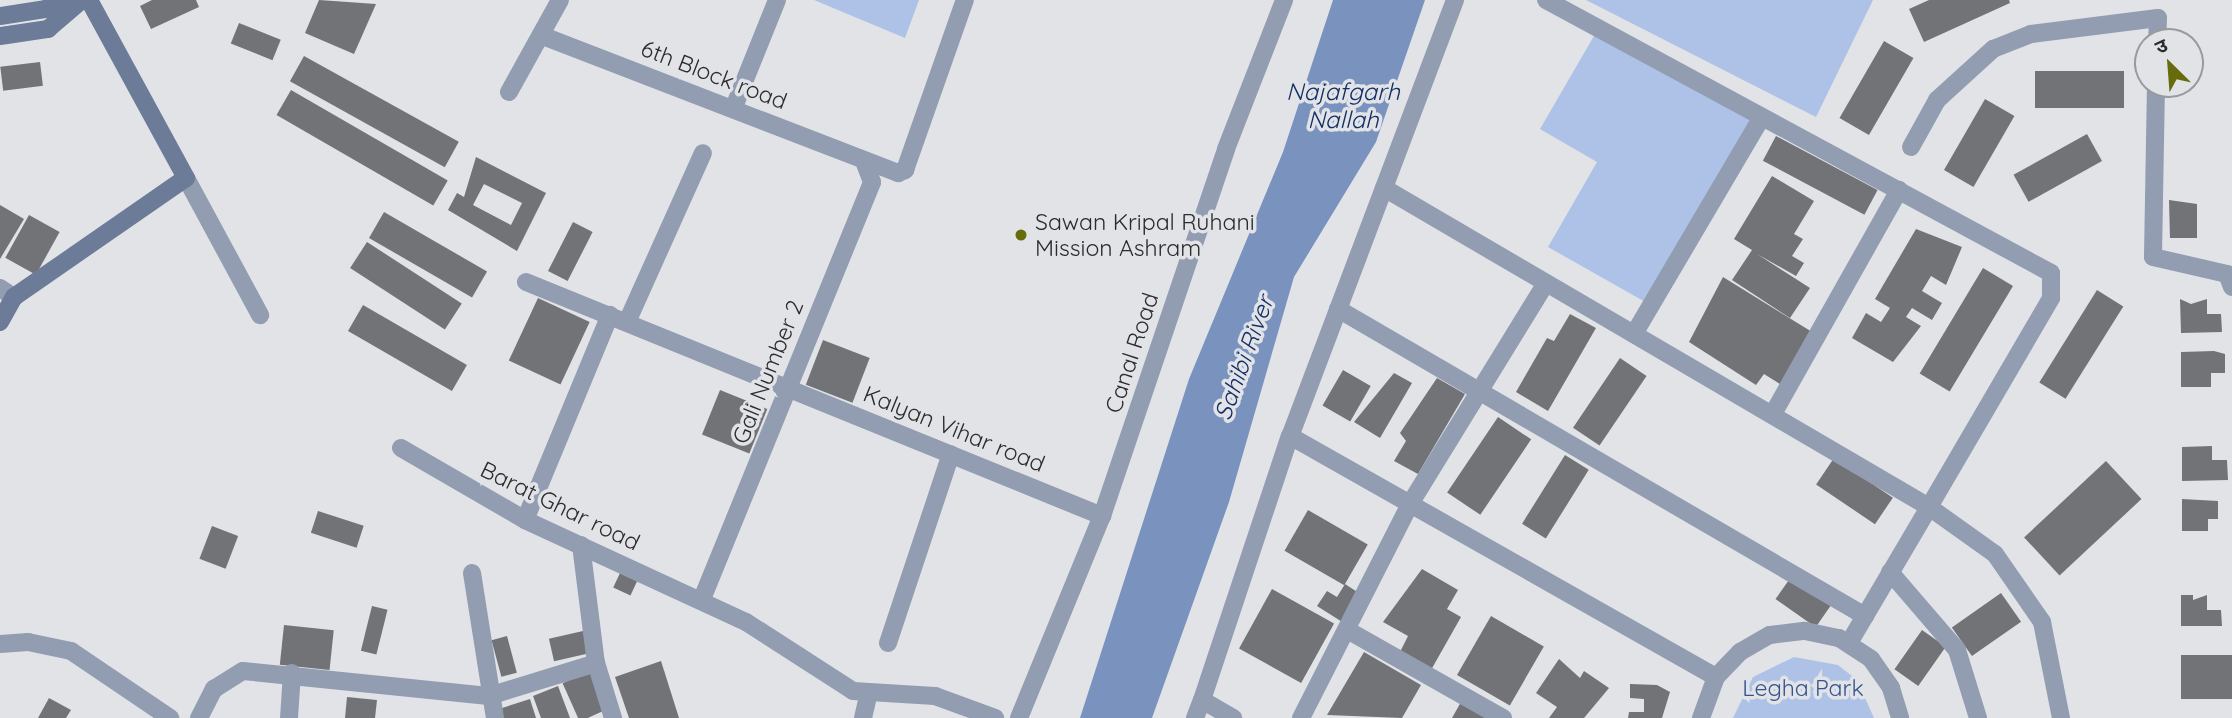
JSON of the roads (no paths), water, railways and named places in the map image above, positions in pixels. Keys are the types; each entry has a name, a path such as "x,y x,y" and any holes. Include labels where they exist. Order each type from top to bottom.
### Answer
{"street":[{"path":"0,16 64,0"},
{"path":"0,36 48,29 82,0"},
{"path":"89,0 260,315"},
{"path":"509,92 543,36 560,0"},
{"path":"734,107 777,0"},
{"name":"6th Block road","path":"543,36 734,107 865,164 905,170 965,0"},
{"name":"Canal Road","path":"1019,718 1102,516 1226,149 1284,0"},
{"path":"1195,718 1290,436 1455,0"},
{"path":"1546,0 1761,118 2042,265 2052,286 1929,507 1849,643"},
{"path":"1911,147 1937,100 1993,49 2031,34 2158,18 2158,28"},
{"path":"2157,98 2152,257 2227,274 2232,287"},
{"path":"1634,334 1761,118"},
{"path":"627,322 703,153"},
{"name":"Gali Number 2","path":"702,599 872,182 865,164"},
{"path":"0,322 7,293 186,178"},
{"path":"1384,188 1774,412 1929,507 1995,554 2042,622 2061,718"},
{"path":"1774,412 1899,190"},
{"path":"526,282 788,386"},
{"path":"1301,718 1349,631 1410,505 1479,387 1546,283"},
{"path":"1338,309 1479,387 1865,616"},
{"path":"526,520 610,315"},
{"name":"Kalyan Vihar road","path":"788,386 1102,516"},
{"path":"1290,436 1716,677"},
{"name":"Barat Ghar road","path":"401,449 526,520 702,599 868,697"},
{"path":"888,643 951,454"},
{"path":"581,545 596,663 613,718"},
{"path":"1890,572 1957,650 1978,718"},
{"path":"472,573 489,696 495,718"},
{"path":"1349,631 1503,718"},
{"path":"1701,718 1716,677 1740,652 1770,635 1805,631 1849,643 1871,659 1891,688 1899,718"},
{"path":"0,644 28,642 71,651 170,718"},
{"path":"199,718 226,678 243,671 292,673 489,696 596,663"},
{"path":"289,718 292,673"},
{"path":"863,718 868,697 935,696 995,718"},
{"path":"1202,700 1233,718"}],"water":[{"name":"Najafgarh Nallah","path":"1333,0 1425,0 1376,142 1294,277 1229,502 1152,718 1080,718 1189,379 1283,152"}],"place":[{"name":"Sawan Kripal Ruhani Mission Ashram","path":"1021,235"}],"water label":[{"name":"Sahibi River","path":"1244,358"}],"park label":[{"name":"Legha Park","path":"1803,688"}]}
